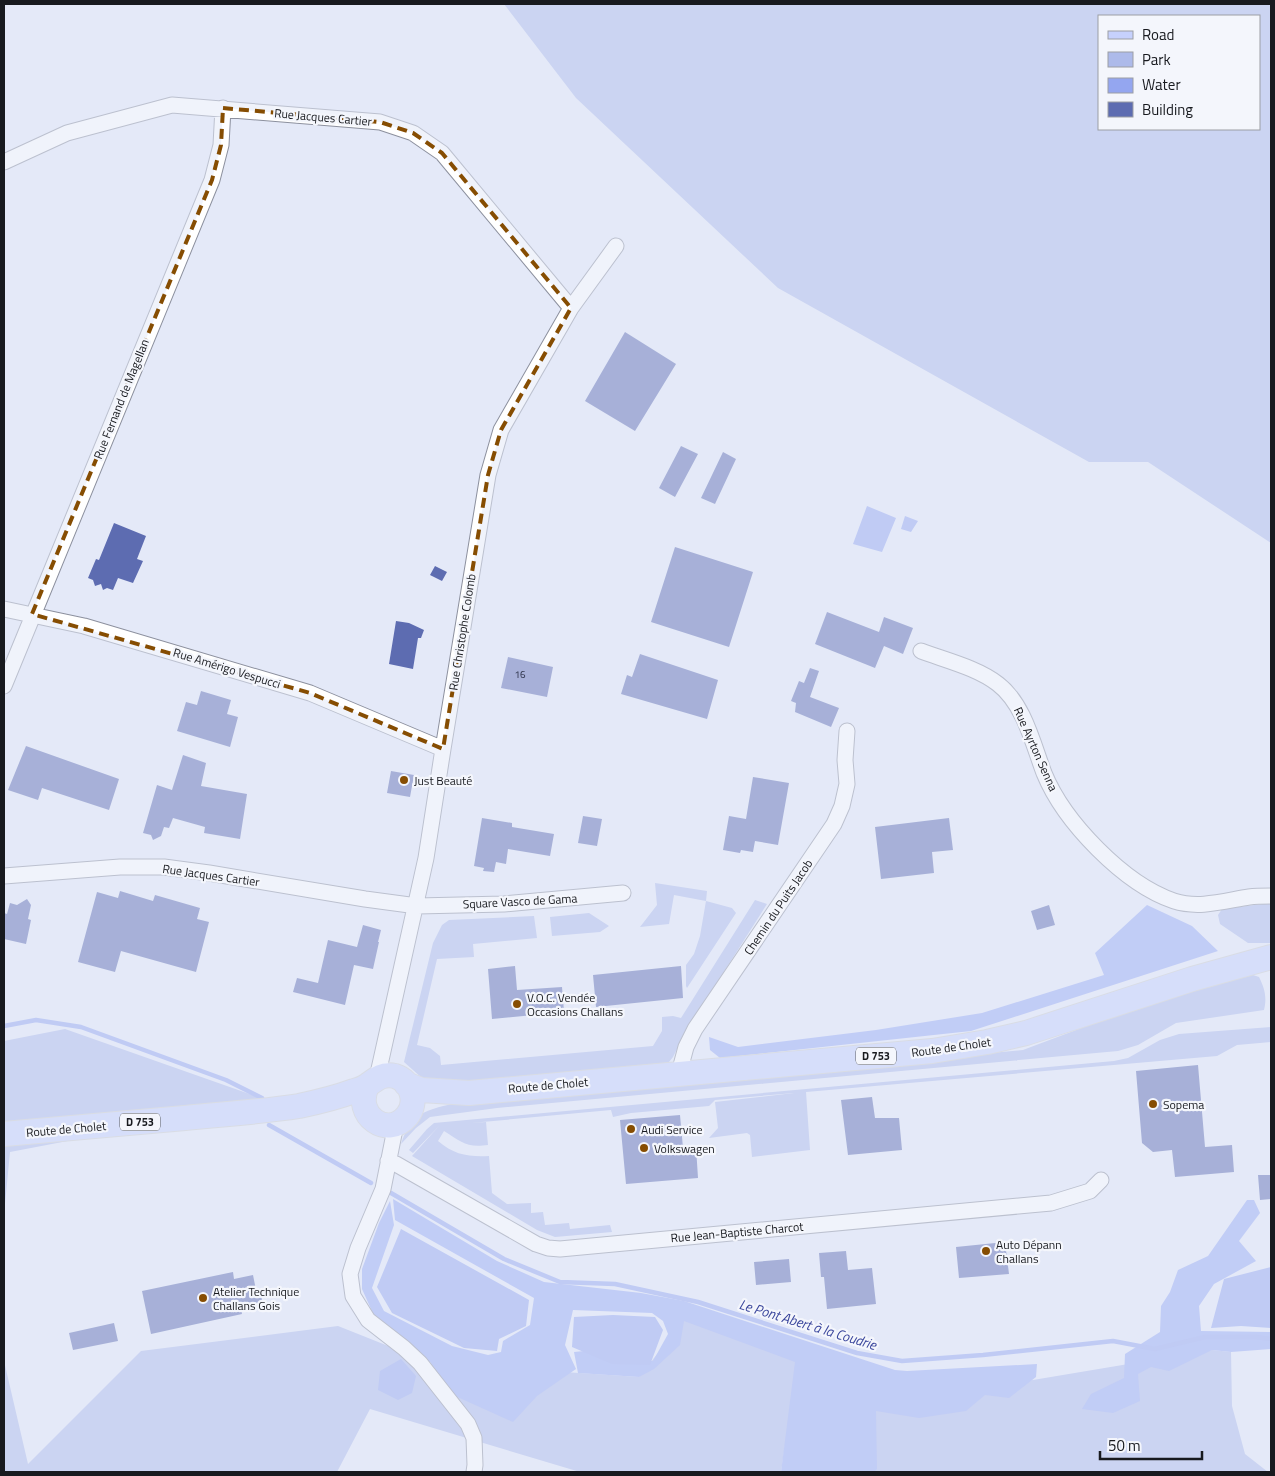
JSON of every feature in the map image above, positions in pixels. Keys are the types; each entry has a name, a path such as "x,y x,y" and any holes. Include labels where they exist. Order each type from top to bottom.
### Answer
{"main road":[{"name":"Route de Cholet","path":"4,1134 277,1109 331,1100 386,1081 422,1090 469,1093 932,1051 987,1042 1026,1033 1192,979 1271,957"},
{"path":"386,1081 411,1091 413,1098 412,1107 389,1120 364,1109 362,1101 386,1081"},
{"name":"Route de Cholet","path":"277,1109 344,1110 389,1120 422,1106 469,1093"}],"street":[{"name":"Rue Jacques Cartier","path":"4,162 67,133 172,105 380,122 413,133 442,153 572,308"},
{"name":"Rue Fernand de Magellan","path":"4,686 212,180 221,145 223,108"},
{"name":"Rue Christophe Colomb","path":"386,1081 384,1047 417,906 426,858 488,475 502,430 572,308 616,246"},
{"name":"Rue Amérigo Vespucci","path":"4,609 84,626 310,693 443,749"},
{"name":"Rue Ayrton Senna","path":"921,651 979,673 998,683 1017,706 1045,776 1068,816 1091,844 1126,873 1174,901 1213,904 1250,897 1271,896"},
{"name":"Chemin du Puits Jacob","path":"679,1073 686,1047 695,1029 834,824 842,806 847,784 845,760 847,731"},
{"name":"Rue Jacques Cartier","path":"4,876 120,867 164,867 417,906"},
{"name":"Square Vasco de Gama","path":"417,906 504,904 623,892"},
{"path":"389,1120 388,1159 383,1189 358,1248 350,1274 353,1296 368,1320 420,1363 468,1424 474,1438 474,1472"},
{"name":"Rue Jean-Baptiste Charcot","path":"388,1159 536,1244 560,1249 1051,1203 1090,1192 1102,1180"}],"highlighted area":[{"path":"223,108 380,122 413,133 442,153 571,308 501,430 488,475 443,749 310,693 32,614 212,180 221,145"}],"green space":[{"path":"504,4 1271,4 1271,543 1148,462 1089,462 778,288 576,98"},
{"path":"655,883 707,891 706,901 674,895 669,924 640,927 657,905"},
{"path":"755,900 767,904 665,1067 452,1086 422,1078 404,1062 433,943 442,925 449,920 534,916 537,938 473,944 474,957 437,959 417,1045 430,1048 440,1056 441,1065 653,1046 662,1031 662,1017 673,1016 681,1018"},
{"path":"706,901 732,908 736,913 687,988 686,965 694,954 700,936"},
{"path":"1271,903 1271,943 1248,943 1220,924 1218,915 1222,909"},
{"path":"589,913 609,926 600,932 552,936 550,917"},
{"path":"1253,975 1259,977 1264,990 1264,1010 1176,1023 1138,1045 1118,1051 497,1108 430,1117 401,1144 408,1128 420,1115 451,1104 1023,1050 1161,998 1237,976"},
{"path":"1271,1027 1271,1042 1237,1045 1217,1056 806,1092 810,1150 752,1157 750,1135 747,1133 709,1138 718,1128 715,1102 794,1093 715,1100 709,1106 631,1113 613,1117 611,1110 471,1123 486,1122 488,1145 469,1145 444,1131 438,1141 444,1146 462,1154 489,1156 492,1193 507,1204 531,1203 531,1213 543,1212 545,1225 569,1223 570,1229 610,1225 612,1232 555,1237 537,1230 412,1156 439,1126 413,1153 409,1150 434,1123 1114,1061 1128,1058 1160,1040 1179,1034"},
{"path":"65,1029 272,1102 10,1152 4,1214 4,1041"},
{"path":"684,1320 799,1353 781,1472 580,1472 370,1409 337,1472 4,1472 4,1361 28,1464 141,1351 338,1326 431,1363 639,1377"},
{"path":"1212,1350 1231,1352 1232,1406 1245,1454 1268,1472 873,1472 872,1400 1033,1380"}],"shaded area":[{"path":"1147,905 1192,926 1218,951 971,1031 720,1058 710,1050 709,1037 738,1047 876,1030 982,1013 1104,975 1095,953"},
{"path":"393,1199 497,1261 544,1282 641,1293 684,1301 895,1370 907,1371 1037,1364 1036,1377 1009,1398 985,1395 966,1411 919,1418 876,1411 877,1469 874,1472 781,1472 795,1362 684,1321 680,1345 654,1369 639,1377 578,1373 574,1352 584,1351 622,1361 653,1361 668,1334 663,1321 652,1313 573,1310 565,1345 576,1369 537,1396 513,1422 453,1395 431,1363 375,1318 362,1289 362,1269 379,1223 390,1201 394,1225 372,1288 384,1311 452,1346 488,1355 501,1352 503,1341 530,1325 534,1298 395,1220"},
{"path":"1247,1200 1254,1200 1260,1213 1239,1241 1256,1261 1214,1284 1199,1306 1201,1331 1271,1332 1271,1349 1231,1352 1212,1350 1169,1371 1151,1367 1138,1374 1140,1401 1113,1413 1082,1409 1091,1394 1124,1378 1125,1354 1160,1332 1161,1306 1170,1292 1178,1270 1208,1256"}],"water":[{"path":"867,506 896,518 882,552 853,544"},
{"path":"905,516 918,521 911,532 901,529"},
{"path":"401,1229 529,1300 526,1326 499,1339 497,1351 464,1348 392,1313 377,1287"},
{"path":"1271,1267 1271,1328 1241,1326 1211,1328 1224,1279"},
{"path":"613,1315 655,1317 663,1330 650,1365 612,1364 572,1347 574,1317"},
{"path":"401,1359 416,1376 412,1393 398,1400 378,1390 380,1371"}],"building":[{"path":"625,332 676,364 635,431 585,401"},
{"path":"681,446 698,454 675,497 659,488"},
{"path":"723,452 736,459 715,504 701,498"},
{"path":"114,523 146,536 137,559 143,561 133,583 118,578 113,590 107,588 103,590 101,584 95,586 93,580 88,578 96,559 99,560"},
{"path":"675,547 753,572 729,647 651,622"},
{"path":"435,566 447,572 442,581 430,575"},
{"path":"827,612 879,632 884,617 913,628 903,654 884,646 875,668 815,644"},
{"path":"396,621 409,623 424,630 421,638 418,638 413,669 389,664"},
{"path":"640,654 718,680 707,719 621,694 627,675 632,677"},
{"path":"508,657 553,667 547,697 501,688"},
{"path":"810,668 819,671 810,697 839,708 831,727 795,712 796,703 791,701 799,681 804,683"},
{"path":"201,691 231,700 227,714 238,717 230,747 177,731 186,702 197,705"},
{"path":"26,746 119,779 109,810 42,788 38,800 8,790"},
{"path":"183,755 206,763 201,786 247,794 240,839 204,833 205,827 173,818 169,828 164,827 161,836 153,840 151,835 143,833 157,785 172,790"},
{"path":"391,771 414,775 410,797 387,793"},
{"path":"753,777 789,783 778,845 755,841 753,852 741,850 740,853 723,850 729,816 746,819"},
{"path":"583,816 602,819 597,846 578,843"},
{"path":"482,818 512,823 512,827 554,834 550,856 508,849 506,864 496,862 494,872 483,871 484,868 474,866"},
{"path":"949,818 953,850 932,852 934,873 881,879 875,827"},
{"path":"120,891 153,901 155,895 200,908 197,919 209,922 196,972 121,951 115,972 78,962 97,892 118,898"},
{"path":"27,899 31,905 28,919 31,920 26,944 4,939 4,913 7,914 10,903 17,905"},
{"path":"1049,905 1055,925 1037,930 1031,911"},
{"path":"363,925 381,930 373,969 354,965 345,1005 293,992 297,978 318,983 328,940 357,947"},
{"path":"515,966 517,990 562,987 564,1012 492,1019 488,969"},
{"path":"681,966 683,998 596,1007 593,975"},
{"path":"1198,1065 1205,1147 1232,1145 1234,1172 1175,1177 1172,1150 1153,1152 1142,1143 1136,1071"},
{"path":"872,1097 875,1118 899,1118 902,1150 848,1155 841,1100"},
{"path":"680,1115 683,1148 696,1147 698,1178 626,1184 620,1120"},
{"path":"1258,1175 1271,1175 1271,1199 1260,1200"},
{"path":"1005,1242 1009,1274 959,1278 956,1247"},
{"path":"846,1251 848,1270 872,1268 876,1304 827,1309 824,1277 821,1277 819,1253"},
{"path":"789,1259 791,1282 756,1285 754,1262"},
{"name":"Atelier Technique Challans Gois","path":"233,1272 234,1279 253,1275 256,1290 260,1289 263,1305 241,1310 242,1314 151,1334 142,1291"},
{"path":"114,1323 118,1341 73,1350 69,1333"}],"waterway":[{"path":"4,1026 36,1020 81,1027 226,1080 262,1098"},
{"path":"269,1125 371,1183"},
{"name":"Le Pont Abert à la Coudrie","path":"391,1193 504,1259 560,1282 615,1284 698,1302 857,1353 902,1361 983,1355 1113,1341 1155,1349 1205,1337 1256,1337 1271,1339"}],"place":[{"name":"Just Beauté","path":"404,780"},
{"name":"V.O.C. Vendée Occasions Challans","path":"517,1004"},
{"name":"Sopema","path":"1153,1104"},
{"name":"Audi Service","path":"631,1129"},
{"name":"Volkswagen","path":"644,1148"},
{"name":"Auto Dépann Challans","path":"986,1251"},
{"name":"Atelier Technique Challans Gois","path":"203,1298"}]}
